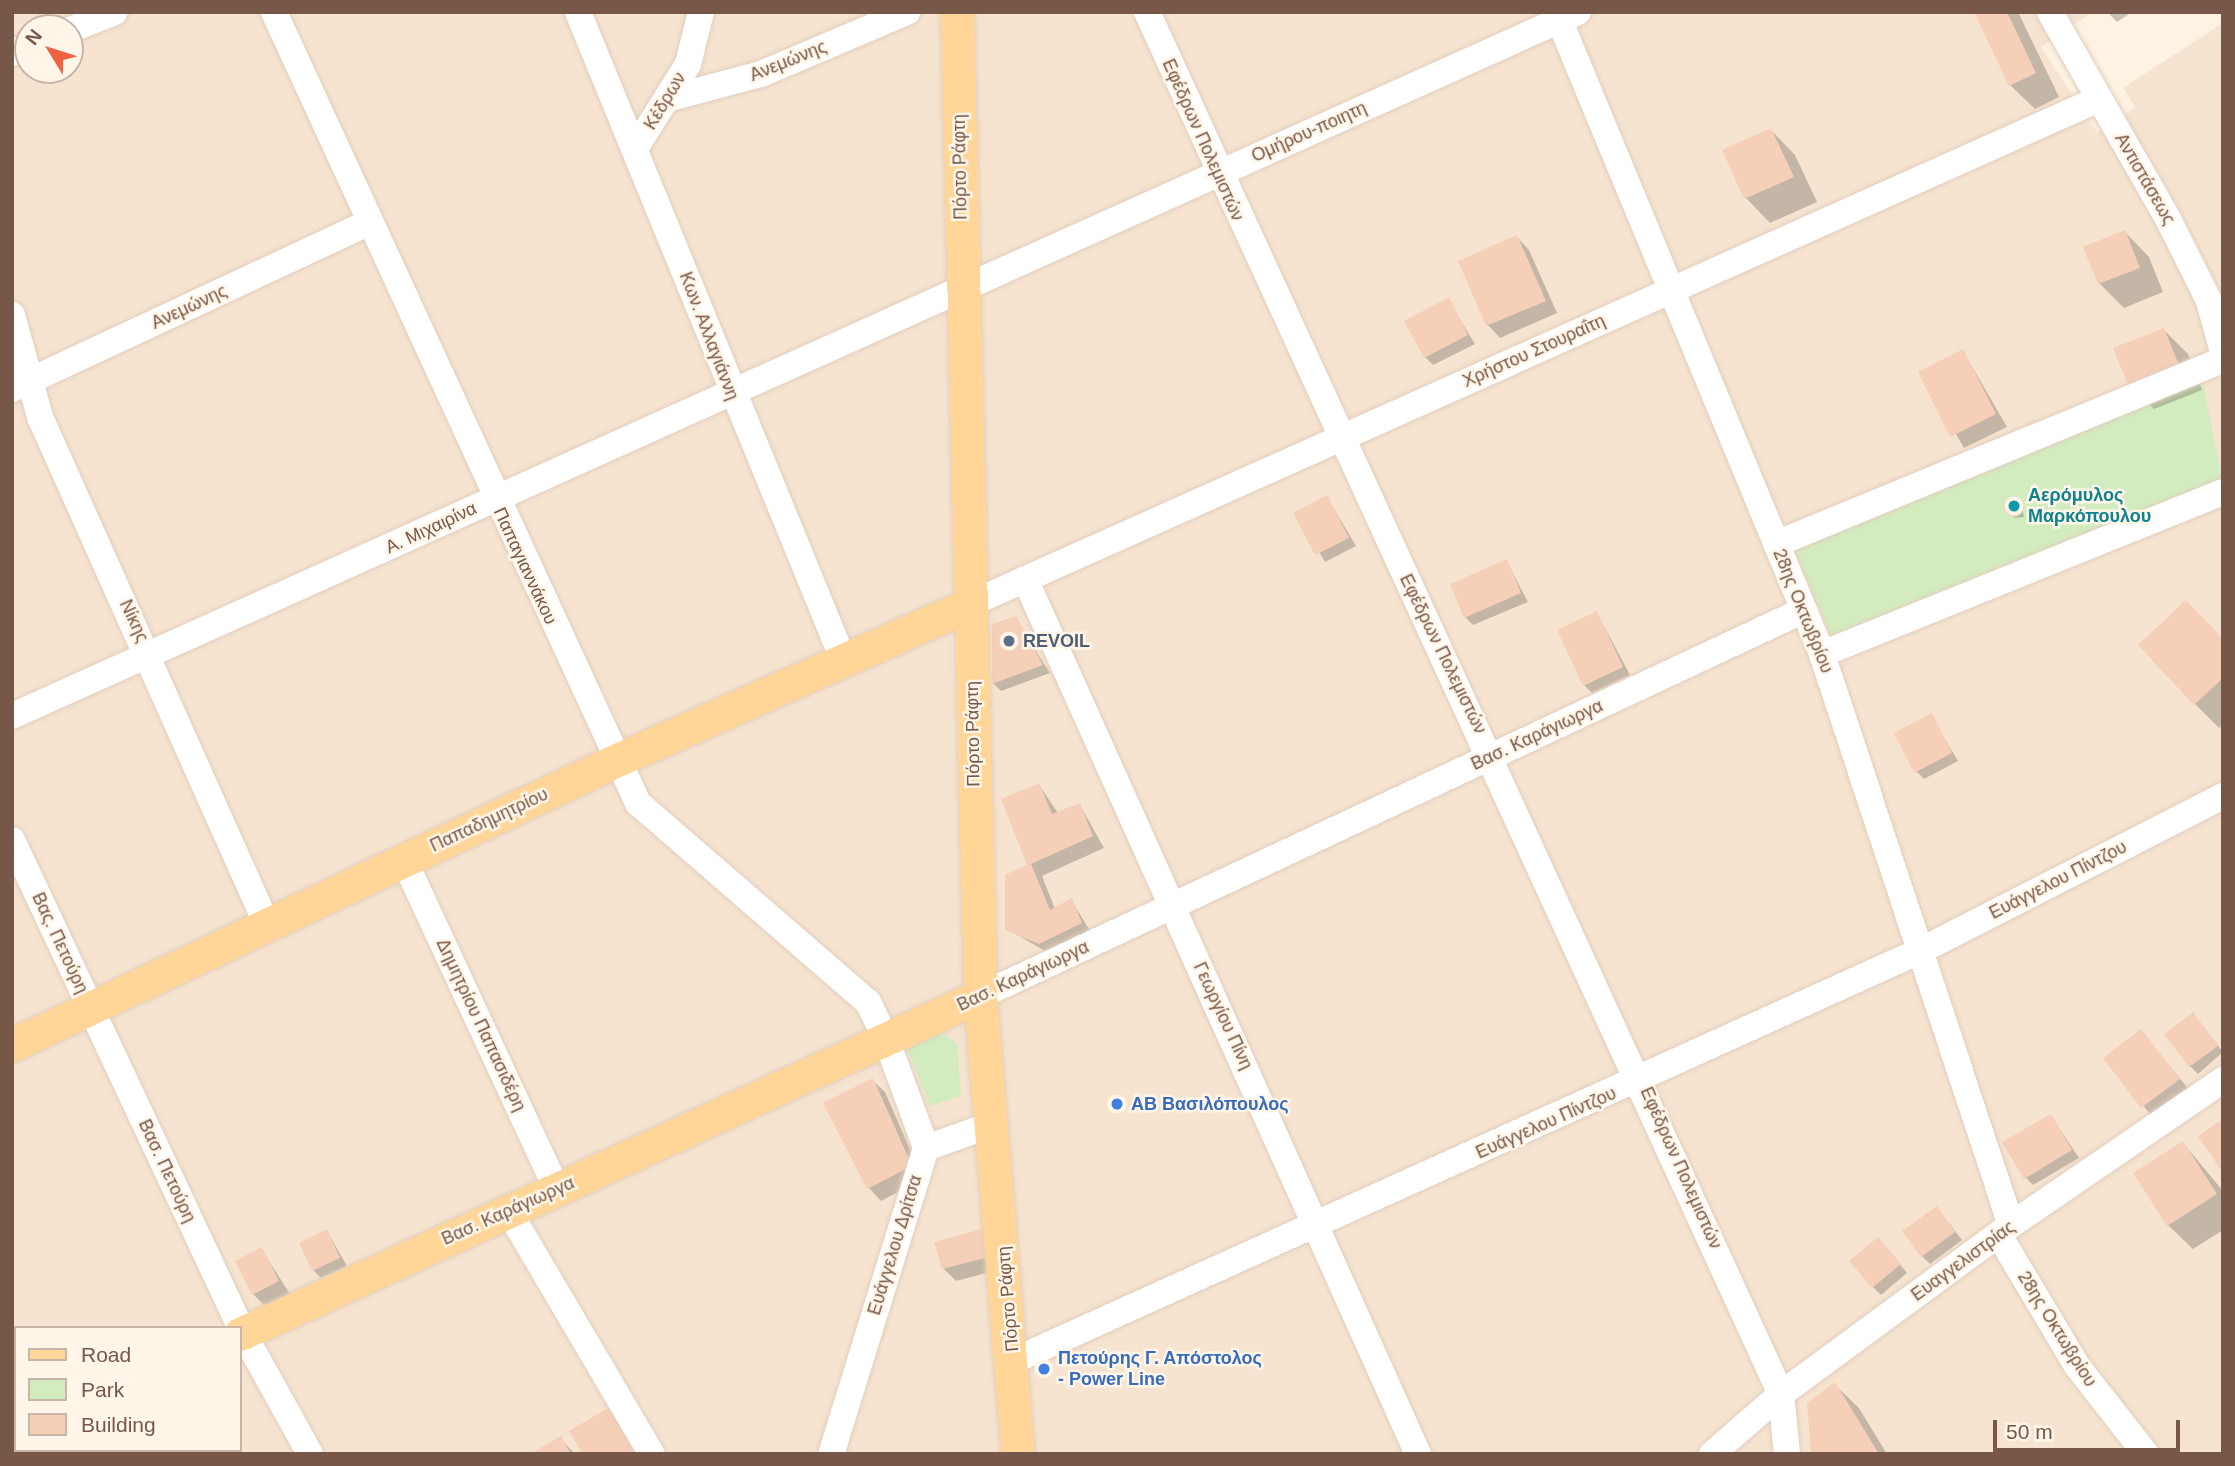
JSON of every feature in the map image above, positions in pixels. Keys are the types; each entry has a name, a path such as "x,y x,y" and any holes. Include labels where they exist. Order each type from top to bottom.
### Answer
{"main road":[{"name":"Πόρτο Ράφτη","path":"957,12 980,996 1013,1361 1018,1454"},
{"name":"Παπαδημητρίου","path":"12,1045 617,760 970,604"},
{"name":"Βασ. Καράγιωργα","path":"242,1334 980,996"}],"street":[{"path":"84,24 115,12"},
{"name":"Παπαγιαννάκου","path":"274,12 366,224 638,803 868,1002 886,1039"},
{"name":"Κων. Αλλαγιάννη","path":"578,12 636,147 729,391 843,659"},
{"name":"Κέδρων","path":"636,147 688,64 701,12"},
{"name":"Ανεμώνης","path":"667,99 761,74 907,12"},
{"name":"Εφέδρων Πολεμιστών","path":"1147,12 1216,173 1339,439 1492,756 1781,1394 1787,1454"},
{"name":"Αντιστάσεως","path":"2050,12 2099,99 2216,292 2223,352"},
{"name":"Ομήρου-ποιητη","path":"962,285 1564,15"},
{"name":"28ης Οκτωβρίου","path":"1564,15 1670,291 1822,654 1922,950 2005,1230 2077,1366 2146,1454"},
{"name":"Χρήστου Στουραΐτη","path":"970,604 2099,99"},
{"name":"Ανεμώνης","path":"23,384 366,224"},
{"name":"Α. Μιχαιρίνα","path":"12,716 150,657 962,285"},
{"name":"Νίκης","path":"12,315 23,384 150,657 267,925"},
{"path":"1776,544 2223,360"},
{"path":"1822,654 2223,492"},
{"name":"Γεωργίου Πίνη","path":"1025,579 1319,1226 1418,1454"},
{"name":"Βασ. Καράγιωργα","path":"980,996 1804,610"},
{"name":"Ευάγγελου Πίντζου","path":"1013,1361 1319,1226 1922,950 2223,796"},
{"name":"Βας. Πετούρη","path":"12,840 90,1008"},
{"name":"Δημητρίου Παπασιδέρη","path":"404,860 557,1189"},
{"name":"Βασ. Πετούρη","path":"90,1008 237,1326"},
{"path":"886,1039 926,1148 993,1124"},
{"name":"Ευαγγελιστρίας","path":"1712,1454 1781,1394 2005,1230 2223,1080"},
{"name":"Ευάγγελου Δρίτσα","path":"831,1454 926,1148"},
{"path":"508,1210 652,1454"},
{"name":"Βασ. Πετούρη","path":"242,1336 310,1454"}],"shaded area":[{"path":"12,12 2092,12 2041,47 2097,132 2135,107 2123,88 2223,23 2223,1454 12,1454"}],"green space":[{"path":"2202,378 2223,482 1833,640 1793,546"},
{"path":"936,1030 957,1043 961,1096 930,1106 905,1044"}],"building":[{"path":"1974,12 2007,12 2036,73 2009,86"},
{"path":"1771,128 1794,177 1744,199 1722,150"},
{"path":"2125,230 2140,268 2098,284 2083,247"},
{"path":"1517,235 1546,301 1486,326 1458,261"},
{"path":"1449,297 1468,335 1424,358 1404,321"},
{"path":"2164,328 2179,365 2128,385 2113,348"},
{"path":"1963,349 1996,414 1950,437 1918,372"},
{"path":"1327,495 1349,538 1315,555 1293,513"},
{"name":"Αερόμυλος Μαρκόπουλου","path":"2014,497 2021,500 2024,507 2021,514 2014,517 2007,514 2004,507 2007,500"},
{"path":"1507,559 1521,593 1464,618 1450,584"},
{"path":"2186,600 2223,639 2223,678 2194,705 2138,645"},
{"path":"1597,611 1623,667 1583,686 1557,630"},
{"path":"1016,616 1043,665 992,684 992,624"},
{"path":"1932,713 1952,753 1914,773 1894,733"},
{"path":"1039,783 1052,814 1080,803 1093,836 1031,864 1050,910 1072,898 1082,923 1039,944 1005,930 1005,875 1027,865 1001,799"},
{"path":"2193,1012 2218,1046 2189,1067 2164,1034"},
{"path":"2141,1029 2180,1079 2141,1108 2103,1058"},
{"path":"873,1078 912,1166 867,1189 823,1103"},
{"path":"2051,1114 2072,1150 2024,1179 2002,1142"},
{"path":"2223,1119 2223,1173 2198,1136"},
{"path":"2183,1141 2217,1194 2167,1226 2133,1173"},
{"path":"1937,1206 1955,1232 1921,1257 1902,1231"},
{"path":"986,1228 993,1256 942,1269 934,1242"},
{"path":"327,1229 340,1258 312,1271 299,1243"},
{"path":"1878,1237 1901,1264 1872,1288 1849,1261"},
{"path":"262,1247 279,1281 252,1295 235,1261"},
{"path":"1835,1382 1879,1454 1811,1454 1807,1403"},
{"path":"620,1401 651,1454 583,1454 569,1431"},
{"path":"561,1436 571,1454 530,1454"}],"place":[{"name":"Αερόμυλος Μαρκόπουλου","path":"2014,506"},
{"name":"REVOIL","path":"1009,641"},
{"name":"ΑΒ Βασιλόπουλος","path":"1117,1104"},
{"name":"Πετούρης Γ. Απόστολος - Power Line","path":"1044,1369"}]}
